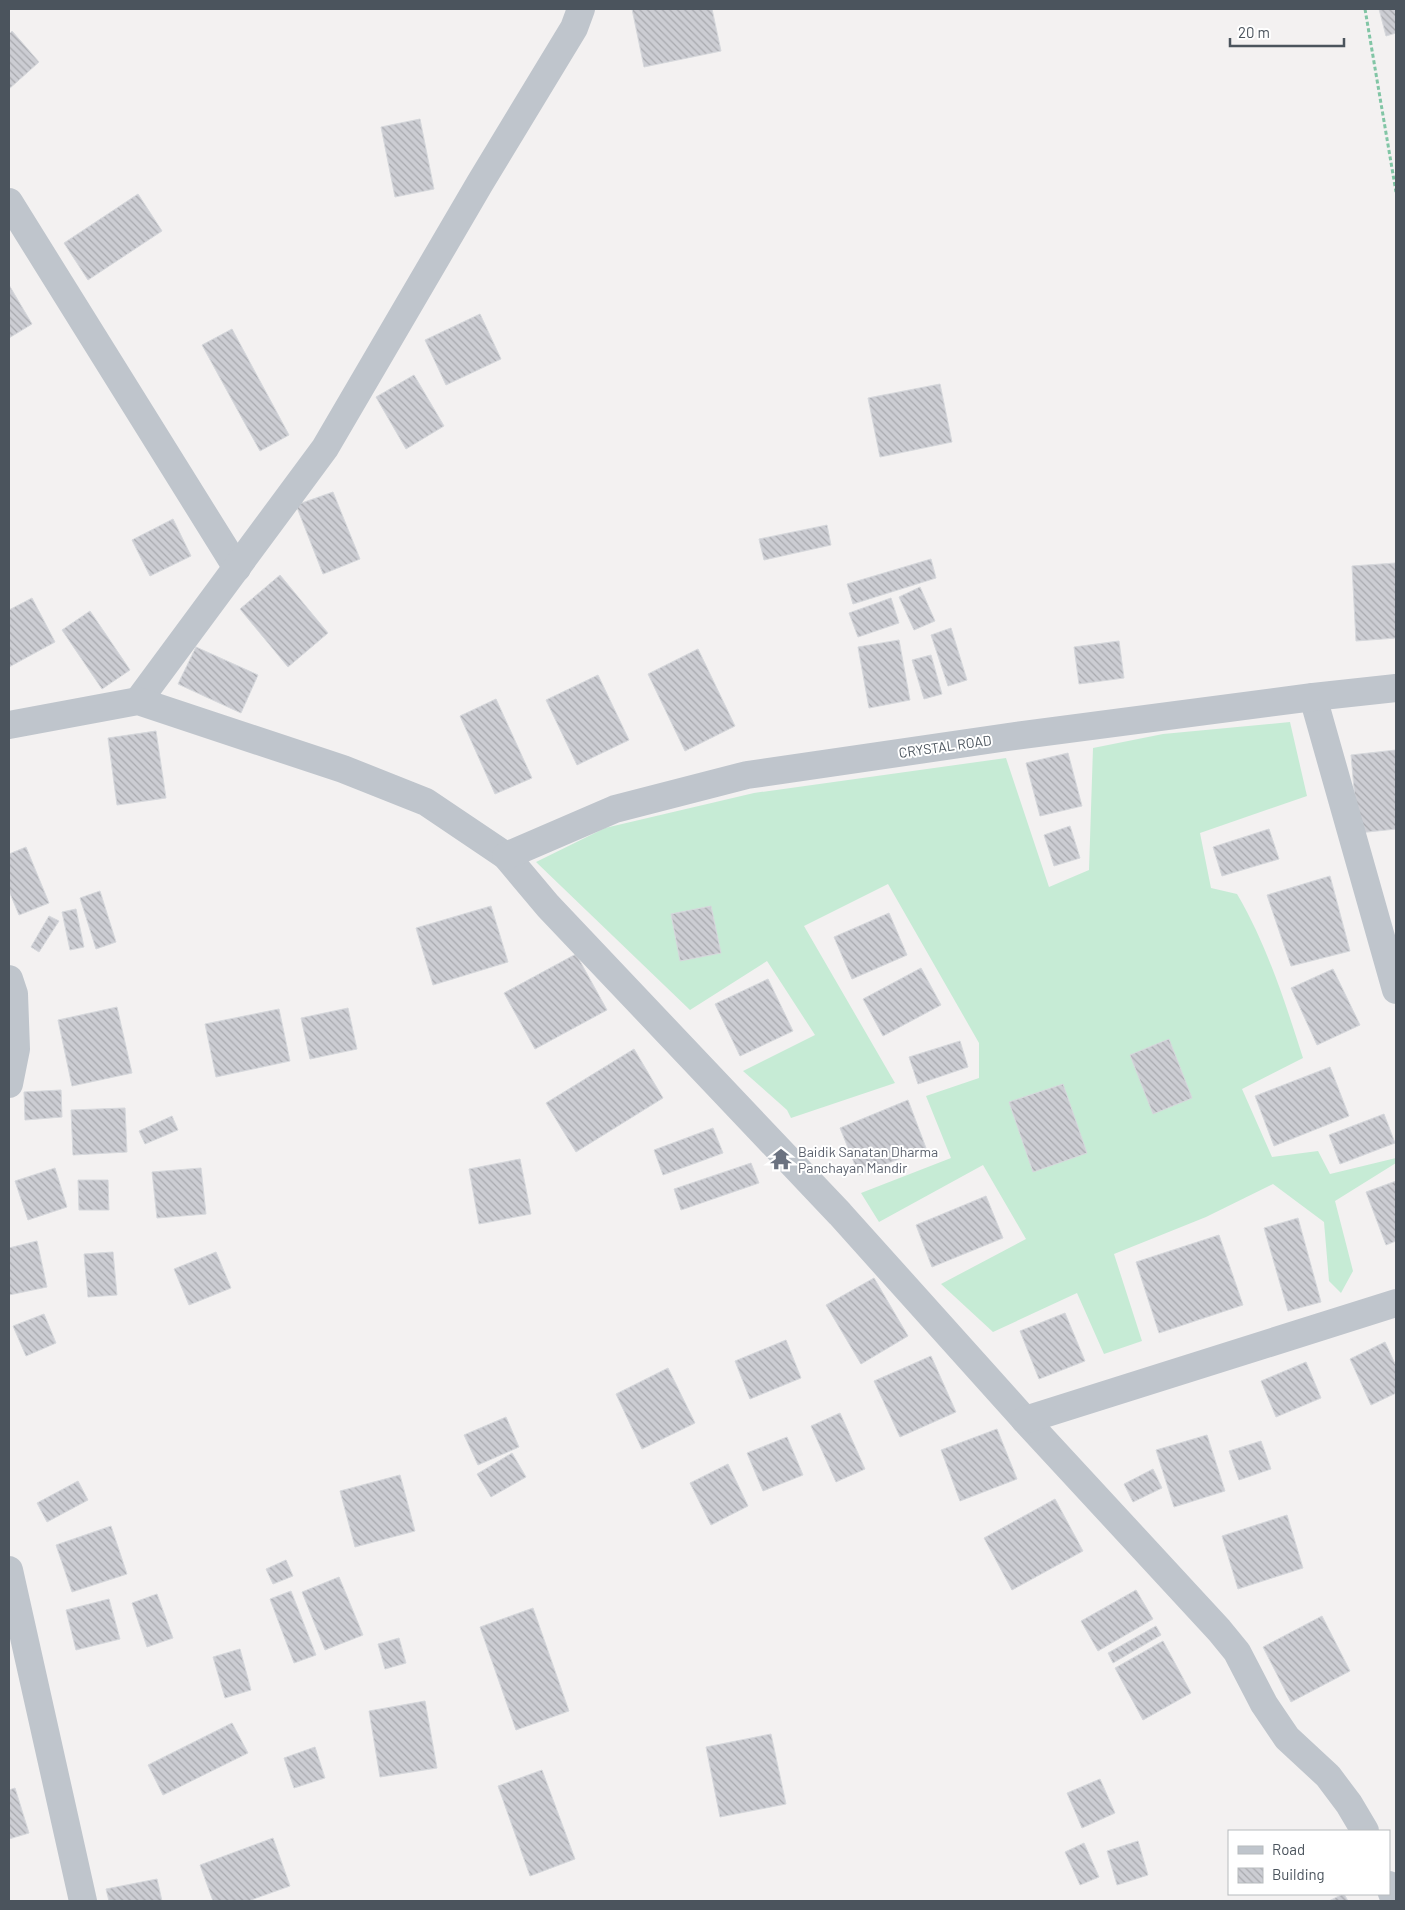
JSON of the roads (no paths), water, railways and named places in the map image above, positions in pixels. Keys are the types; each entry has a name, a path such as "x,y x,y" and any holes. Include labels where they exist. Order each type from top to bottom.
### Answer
{"street":[{"path":"138,701 325,448 480,183 574,28 581,9"},
{"path":"9,202 237,568"},
{"name":"CRYSTAL ROAD","path":"506,856 615,809 747,775 1008,737 1396,688"},
{"path":"1313,697 1396,990"},
{"path":"9,725 138,701 343,769 426,802 506,856 548,906 840,1214 1219,1630 1237,1652 1264,1704 1287,1738 1328,1776 1349,1804 1364,1830"},
{"path":"9,979 14,994 16,1049 9,1084"},
{"path":"1026,1420 1396,1303"},
{"path":"9,1570 84,1901"},
{"path":"1390,1888 1395,1901"}],"place":[{"name":"Baidik Sanatan Dharma Panchayan Mandir","path":"781,1159"}]}
